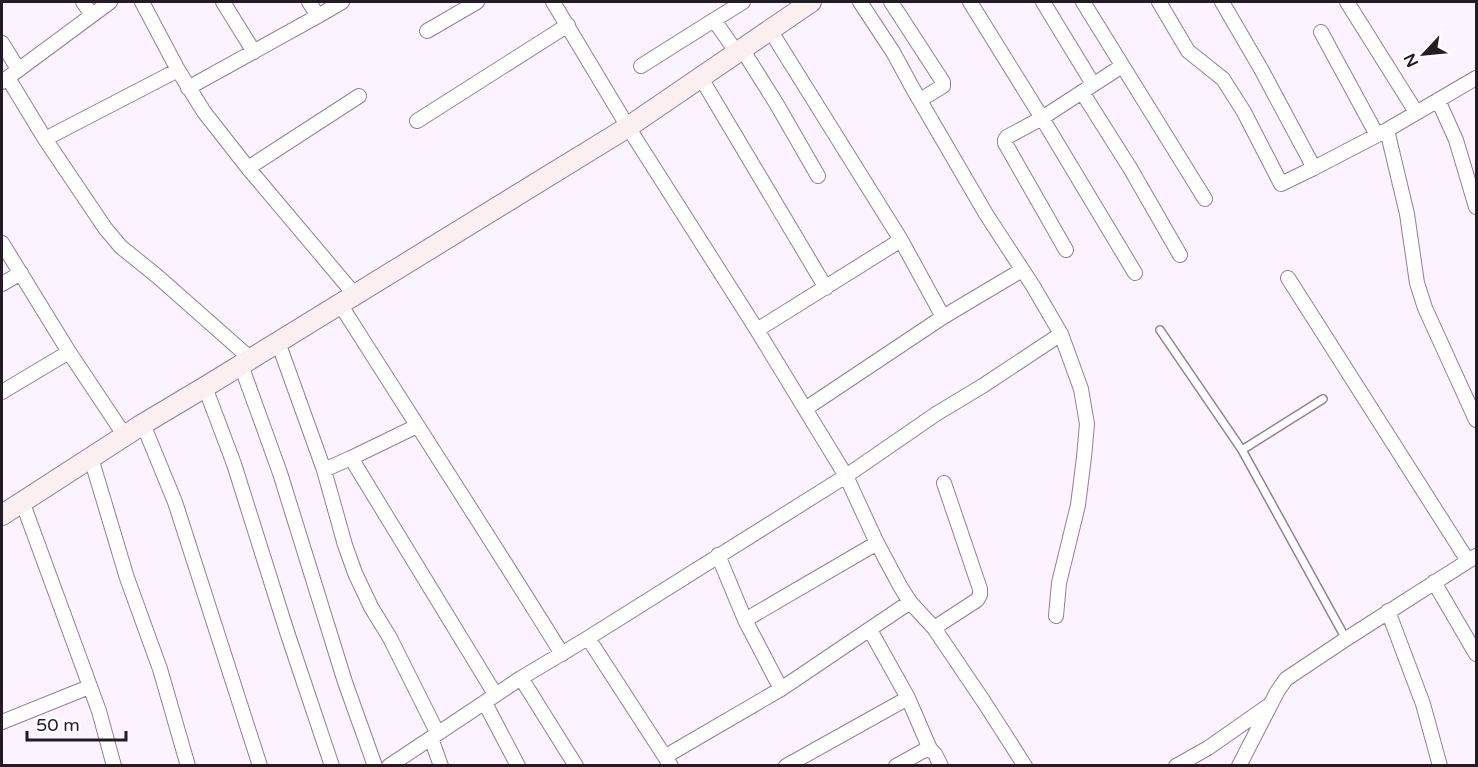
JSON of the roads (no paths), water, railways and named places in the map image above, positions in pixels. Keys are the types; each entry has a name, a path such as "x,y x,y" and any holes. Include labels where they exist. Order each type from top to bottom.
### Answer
{"street":[{"path":"83,2 92,15"},
{"path":"9,76 110,2"},
{"path":"142,2 188,88 204,112 348,299 417,426 562,654"},
{"path":"223,2 254,52"},
{"path":"309,2 318,16"},
{"path":"188,88 342,2"},
{"path":"427,31 477,2"},
{"path":"554,2 628,127 757,330 846,476 900,586 910,602 934,628 1025,765"},
{"path":"641,66 742,2"},
{"path":"2,515 143,424 628,127 811,2"},
{"path":"860,2 893,52 986,214 1061,334 1081,389 1087,424 1078,505 1059,583 1056,616"},
{"path":"891,2 943,82 943,86 920,100"},
{"path":"970,2 1135,273"},
{"path":"1043,2 1130,168 1180,255"},
{"path":"1083,2 1204,200"},
{"path":"1160,2 1188,51 1223,79 1244,112 1281,184 1382,133 1476,78"},
{"path":"1222,2 1314,168"},
{"path":"1347,2 1416,112"},
{"path":"714,20 740,51 776,103 818,176"},
{"path":"417,121 568,25"},
{"path":"770,30 901,240 943,316"},
{"path":"1321,32 1382,133 1407,214 1417,283 1425,308 1476,420"},
{"path":"2,43 9,76 45,139 105,228 121,247 157,276 246,362 342,672 375,765"},
{"path":"1066,250 1005,140 1122,66"},
{"path":"45,139 178,70"},
{"path":"701,78 826,288"},
{"path":"248,168 359,96"},
{"path":"1438,100 1456,140 1476,207"},
{"path":"757,330 901,240"},
{"path":"2,243 69,352 125,436"},
{"path":"805,409 943,316 1022,270"},
{"path":"2,284 21,273"},
{"path":"1239,765 1286,679 1472,558 1288,278"},
{"path":"389,765 521,678 846,476 936,414 1061,334"},
{"path":"278,342 324,470 355,573 371,607 390,638 434,735 441,765"},
{"path":"2,392 69,352"},
{"path":"205,387 234,464 332,765"},
{"path":"143,424 175,502 260,765"},
{"path":"324,470 417,426"},
{"path":"91,458 127,578 160,669 188,765"},
{"path":"351,458 490,699 518,765"},
{"path":"934,628 980,595 980,589 944,483"},
{"path":"22,501 99,711 114,765"},
{"path":"746,620 877,543"},
{"path":"718,555 746,620 781,689"},
{"path":"1434,582 1476,654"},
{"path":"588,638 668,761 781,689 910,602"},
{"path":"1388,611 1423,704 1440,765"},
{"path":"870,630 908,698 930,749 941,765"},
{"path":"521,678 576,765"},
{"path":"2,722 89,687"},
{"path":"786,765 908,698"},
{"path":"1176,765 1208,748 1272,703"},
{"path":"896,765 930,749"}],"lane":[{"path":"1160,330 1242,450 1346,639"},
{"path":"1242,450 1323,399"}]}
